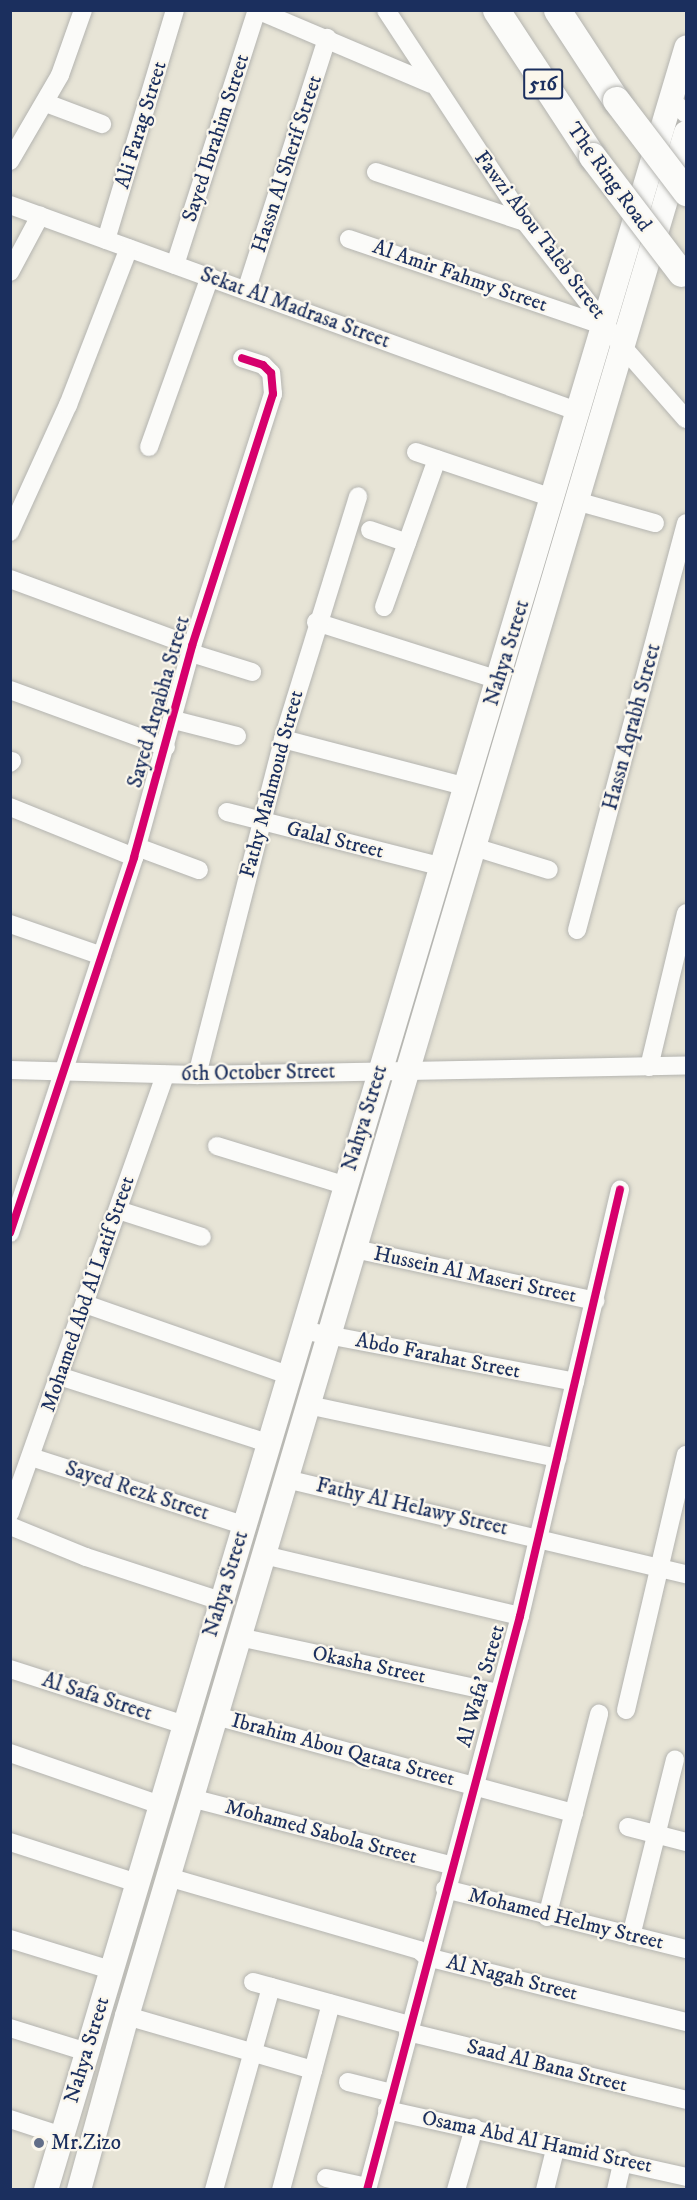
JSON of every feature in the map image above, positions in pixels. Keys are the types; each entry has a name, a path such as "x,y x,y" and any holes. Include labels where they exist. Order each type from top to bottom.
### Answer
{"highway":[{"name":"The Ring Road","path":"496,10 592,156 684,277"},
{"name":"516","path":"556,10 616,100 687,192"}],"main road":[{"name":"Nahya Street","path":"46,2190 379,1070 467,787 492,742 565,499 579,411 605,324 679,107 687,48"},
{"name":"Nahya Street","path":"79,2190 191,1798 474,847 492,742 499,681 622,346 687,133"}],"street":[{"path":"10,161 46,103 83,10"},
{"name":"Ali Farag Street","path":"106,240 175,10"},
{"path":"257,10 431,84"},
{"name":"Sayed Ibrahim Street","path":"175,265 257,10"},
{"name":"Fawzi Abou Taleb Street","path":"386,10 431,84 525,222 622,346 687,419"},
{"name":"Hassn Al Sherif Street","path":"246,291 327,38"},
{"path":"46,103 102,124"},
{"path":"376,172 525,222"},
{"name":"Sekat Al Madrasa Street","path":"10,205 579,411"},
{"path":"10,272 40,216"},
{"name":"Al Amir Fahmy Street","path":"349,239 605,324"},
{"path":"10,532 68,405 129,248"},
{"path":"149,447 210,277"},
{"name":"Sayed Arqabha Street","path":"10,1233 136,852 192,650 273,394 271,373 263,365 242,358"},
{"path":"416,452 565,499 655,523"},
{"path":"384,607 437,459"},
{"name":"Fathy Mahmoud Street","path":"197,1076 283,739 316,622 358,496"},
{"name":"Hassn Aqrabh Street","path":"577,930 687,524"},
{"path":"370,530 407,543"},
{"path":"10,579 252,672"},
{"path":"316,622 499,681"},
{"path":"10,690 166,747"},
{"path":"174,720 237,736"},
{"path":"283,739 467,787"},
{"path":"10,807 136,852 199,870"},
{"name":"Galal Street","path":"227,812 442,867"},
{"path":"474,847 549,870"},
{"path":"649,1067 687,913"},
{"path":"10,924 102,956"},
{"name":"6th October Street","path":"10,1070 197,1076 379,1070 687,1066"},
{"name":"Mohamed Abd Al Latif Street","path":"10,1513 165,1075"},
{"path":"217,1146 344,1185"},
{"name":"Al Wafa' Street","path":"367,2188 472,1786 520,1616 620,1190"},
{"path":"118,1210 202,1237"},
{"name":"Hussein Al Maseri Street","path":"355,1249 595,1301"},
{"path":"85,1304 288,1375"},
{"name":"Abdo Farahat Street","path":"301,1330 575,1382"},
{"path":"59,1376 268,1443"},
{"path":"308,1405 557,1458"},
{"path":"626,1710 687,1455"},
{"name":"Sayed Rezk Street","path":"31,1457 243,1525"},
{"name":"Fathy Al Helawy Street","path":"286,1479 539,1536 687,1574"},
{"path":"10,1526 87,1557 221,1601"},
{"path":"264,1555 520,1616"},
{"name":"Okasha Street","path":"239,1637 498,1693"},
{"name":"Al Safa Street","path":"10,1669 184,1725"},
{"path":"547,1917 599,1714"},
{"name":"Ibrahim Abou Qatata Street","path":"216,1716 574,1813"},
{"path":"10,1753 160,1805"},
{"path":"631,1936 675,1759"},
{"name":"Mohamed Sabola Street","path":"191,1798 451,1865"},
{"path":"628,1827 687,1842"},
{"path":"10,1842 137,1883"},
{"name":"Al Nagah Street","path":"168,1877 419,1950 428,1957 687,2022"},
{"name":"Mohamed Helmy Street","path":"445,1889 547,1917 687,1949"},
{"path":"10,1939 111,1970"},
{"name":"Saad Al Bana Street","path":"253,1982 409,2028 687,2100"},
{"path":"214,2190 271,1987"},
{"path":"281,2190 332,2004"},
{"path":"127,2016 313,2070"},
{"path":"10,2028 87,2052"},
{"name":"Osama Abd Al Hamid Street","path":"348,2082 390,2101 474,2128 623,2160 687,2177"},
{"path":"10,2119 62,2136"},
{"path":"456,2190 474,2128"},
{"path":"545,2190 556,2146"},
{"path":"616,2190 623,2160"},
{"path":"326,2178 367,2188"}],"cycle path":[{"path":"10,1233 134,857 192,646 273,394 271,373 263,365 242,358"},
{"path":"367,2190 520,1616 620,1190"}],"place":[{"name":"Mr.Zizo","path":"39,2143"}]}
